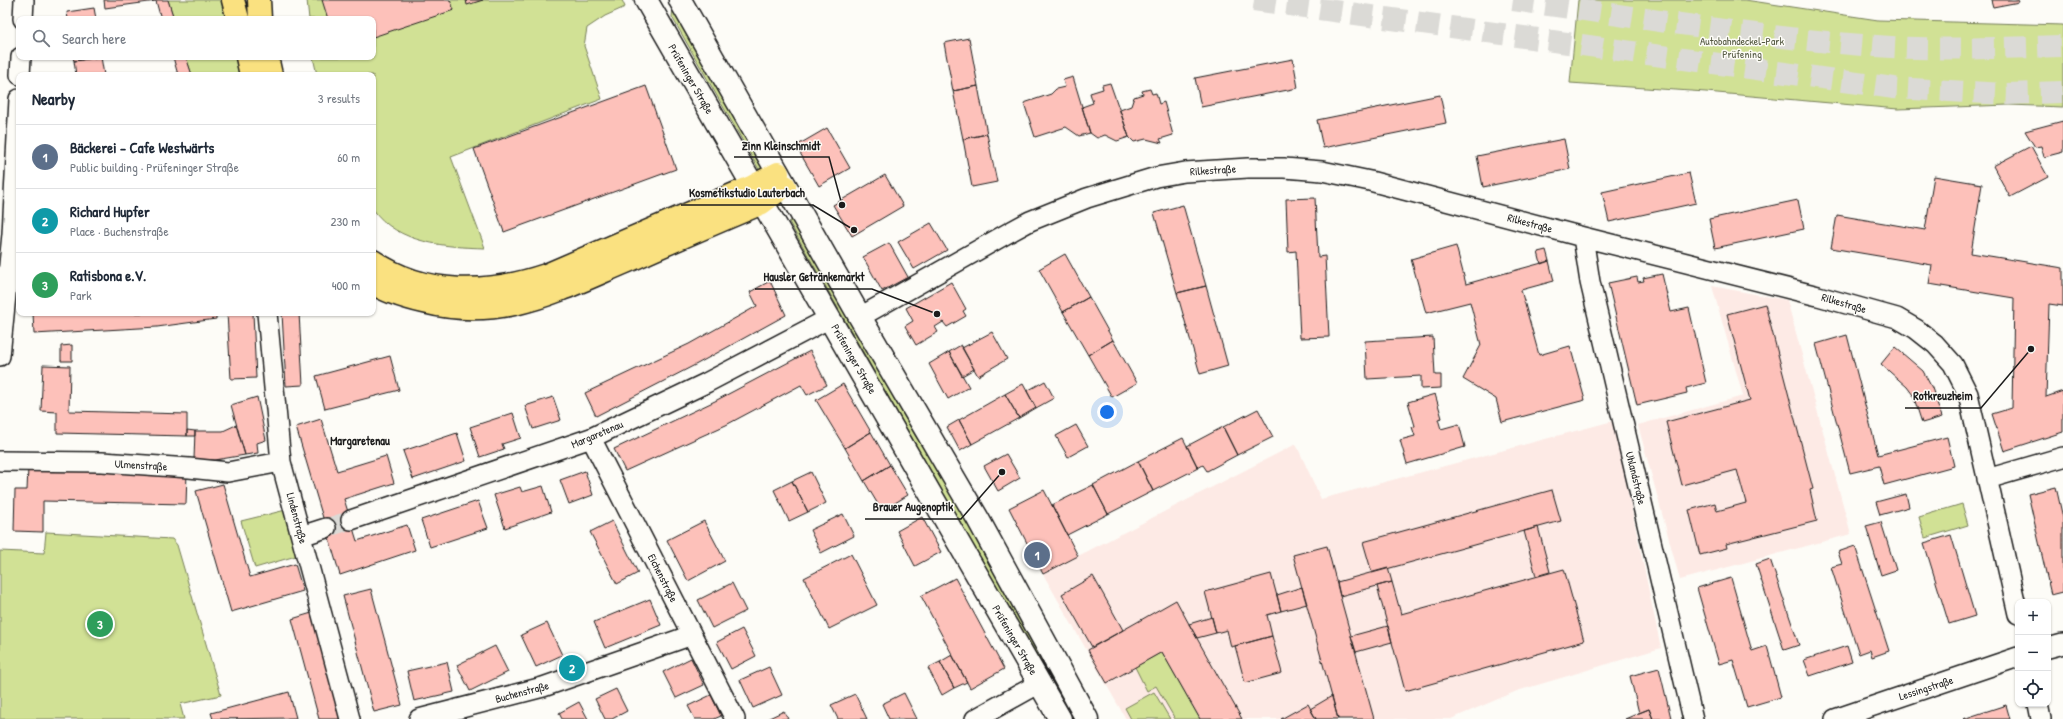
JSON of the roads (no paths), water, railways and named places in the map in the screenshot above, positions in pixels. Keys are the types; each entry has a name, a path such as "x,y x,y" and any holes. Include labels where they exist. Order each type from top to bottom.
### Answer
{"highway":[{"path":"233,0 237,16"},
{"path":"259,0 260,16"},
{"path":"248,60 251,72"},
{"path":"268,60 270,72"},
{"path":"376,284 412,300 446,308 485,309 519,304 556,292 757,194 781,179"},
{"path":"376,263 404,277 432,286 458,290 489,289 519,284 757,194"}],"street":[{"path":"23,16 24,0"},
{"name":"Prüfeninger Straße","path":"646,0 1060,719"},
{"path":"680,0 860,318 978,519 1087,719"},
{"path":"20,72 21,60"},
{"path":"0,356 7,208 16,126"},
{"name":"Rilkestraße","path":"860,318 1030,221 1116,188 1186,172 1248,168 1322,171 1429,195 1584,237 1818,296 1897,318 1916,329 1935,344 1953,364 1962,378 1968,394 2015,601"},
{"name":"Uhlandstraße","path":"1584,237 1590,282 1693,719"},
{"name":"Lindenstraße","path":"267,316 281,462 350,719"},
{"name":"Margaretenau","path":"351,520 591,438 706,383 830,318"},
{"name":"Eichenstraße","path":"591,438 735,719"},
{"path":"1987,479 2063,457"},
{"name":"Ulmenstraße","path":"0,461 102,462 228,472 281,462"},
{"path":"302,536 326,528"},
{"name":"Buchenstraße","path":"419,719 543,687 692,635"},
{"path":"2051,647 2063,644"},
{"name":"Lessingstraße","path":"1835,719 2015,658"},
{"path":"975,719 1040,683"},
{"path":"2039,707 2041,719"}],"tunnel":[{"path":"1254,0 1894,88 2007,94 2063,92"},
{"path":"1513,0 1701,27 1796,39 1843,43 1891,47 1934,48 2063,46"},
{"path":"326,528 351,520"}],"place":[{"name":"Zinn Kleinschmidt","path":"842,205"},
{"name":"Kosmetikstudio Lauterbach","path":"854,230"},
{"name":"Hausler Getränkemarkt","path":"937,314"},
{"name":"Rotkreuzheim","path":"2031,349"},
{"name":"Brauer Augenoptik","path":"1002,472"},
{"name":"Bäckerei - Cafe Westwärts","path":"1037,555"},
{"name":"Ratisbona e.V.","path":"100,624"},
{"name":"Richard Hupfer","path":"572,668"}],"district":[{"name":"Margaretenau","path":"360,441"}],"park label":[{"name":"Autobahndeckel-Park Prüfening","path":"1742,47"}]}
